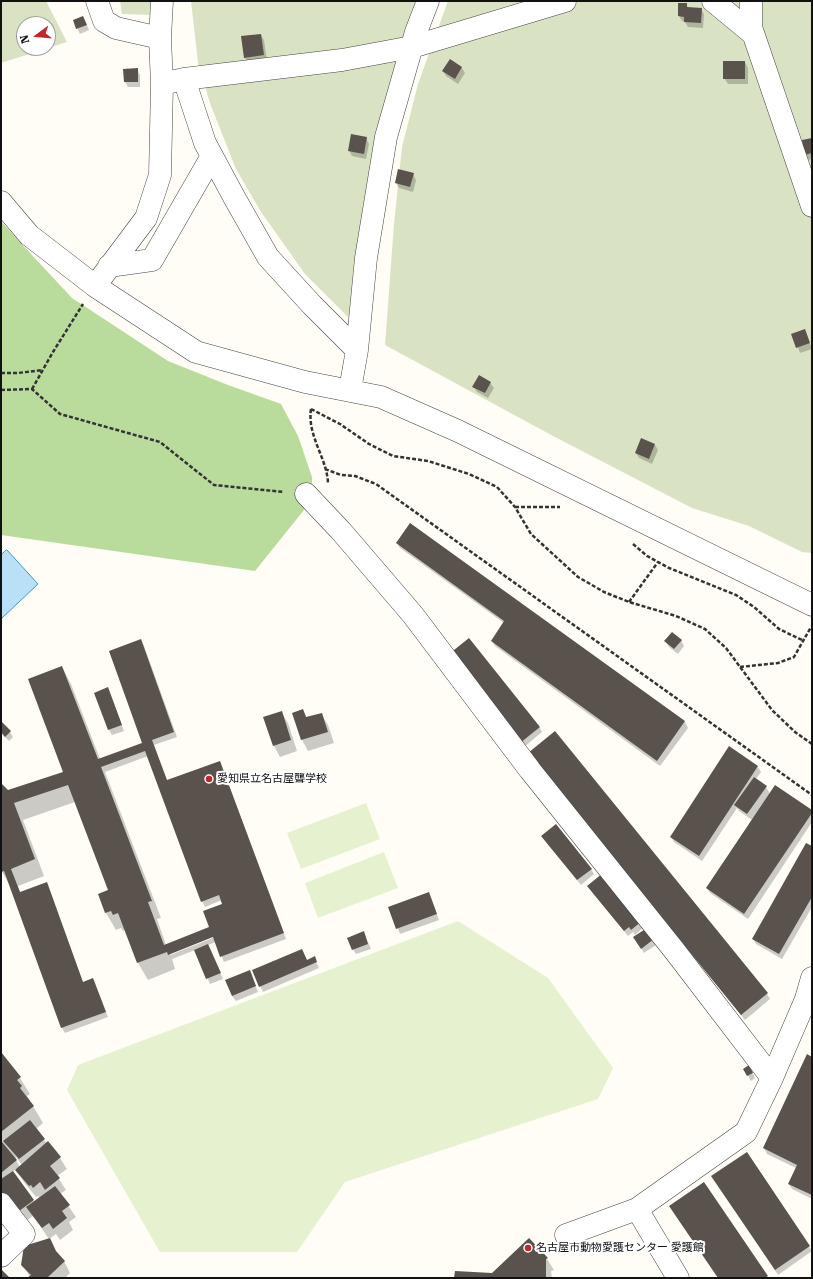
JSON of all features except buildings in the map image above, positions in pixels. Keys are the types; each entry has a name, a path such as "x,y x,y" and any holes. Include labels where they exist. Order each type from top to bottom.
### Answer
{"street":[{"path":"96,1 104,20 116,28 160,38"},
{"path":"94,286 146,218 160,175 162,84 160,38 162,1"},
{"path":"350,390 357,350 366,258 386,137 416,32 428,1"},
{"path":"162,84 184,79 342,60 412,47 565,1"},
{"path":"713,1 754,34"},
{"path":"751,1 751,27 812,206"},
{"path":"184,79 212,156 268,257 312,305 357,350"},
{"path":"109,266 152,260 212,156"},
{"path":"1,202 29,235 94,286 196,352 305,382 381,397 458,431 812,605"},
{"path":"306,494 341,531 413,615 530,770 674,950 772,1078"},
{"path":"566,1235 637,1210 746,1132 772,1078 803,1007 812,978"},
{"path":"1,1204 24,1234 1,1256"},
{"path":"637,1210 678,1278"}],"path":[{"path":"32,389 94,286"},
{"path":"1,373 18,373 43,370"},
{"path":"1,390 32,389 60,414 160,442 214,485 306,494 325,500 328,482 312,429 310,418 311,409 340,424 369,444 393,456 428,461 470,474 497,487 515,507 531,534 578,577 604,592 629,602 676,616 705,629 726,648 772,710 795,732 812,744"},
{"path":"325,469 341,475 355,476 376,484 812,795"},
{"path":"515,507 562,508"},
{"path":"629,540 647,556 658,562 736,595 754,607 779,629 804,641"},
{"path":"629,602 658,562"},
{"path":"740,667 778,663 794,657 812,626"}],"green space":[{"path":"1,1 46,1 54,16 16,16 16,56 23,56 1,63"},
{"path":"120,1 152,1 152,15 122,14"},
{"path":"191,1 418,1 355,305 348,317 305,274 261,212 236,169 211,106 198,63"},
{"path":"448,1 812,1 812,553 802,552 749,526 692,508 553,436 385,345 394,224 402,147 418,84"},
{"path":"56,21 67,42 56,46"},
{"path":"1,221 72,298 168,361 281,404 298,436 312,477 312,500 255,571 1,535"},
{"path":"366,803 380,839 301,869 287,833"},
{"path":"384,852 398,888 318,918 305,883"},
{"path":"458,921 548,978 613,1068 598,1099 345,1182 297,1252 160,1252 67,1090 78,1065"}],"water":[{"path":"7,550 38,584 1,619 1,555"}],"place":[{"name":"愛知県立名古屋聾学校","path":"209,779"},
{"name":"名古屋市動物愛護センター 愛護館","path":"528,1248"}]}
